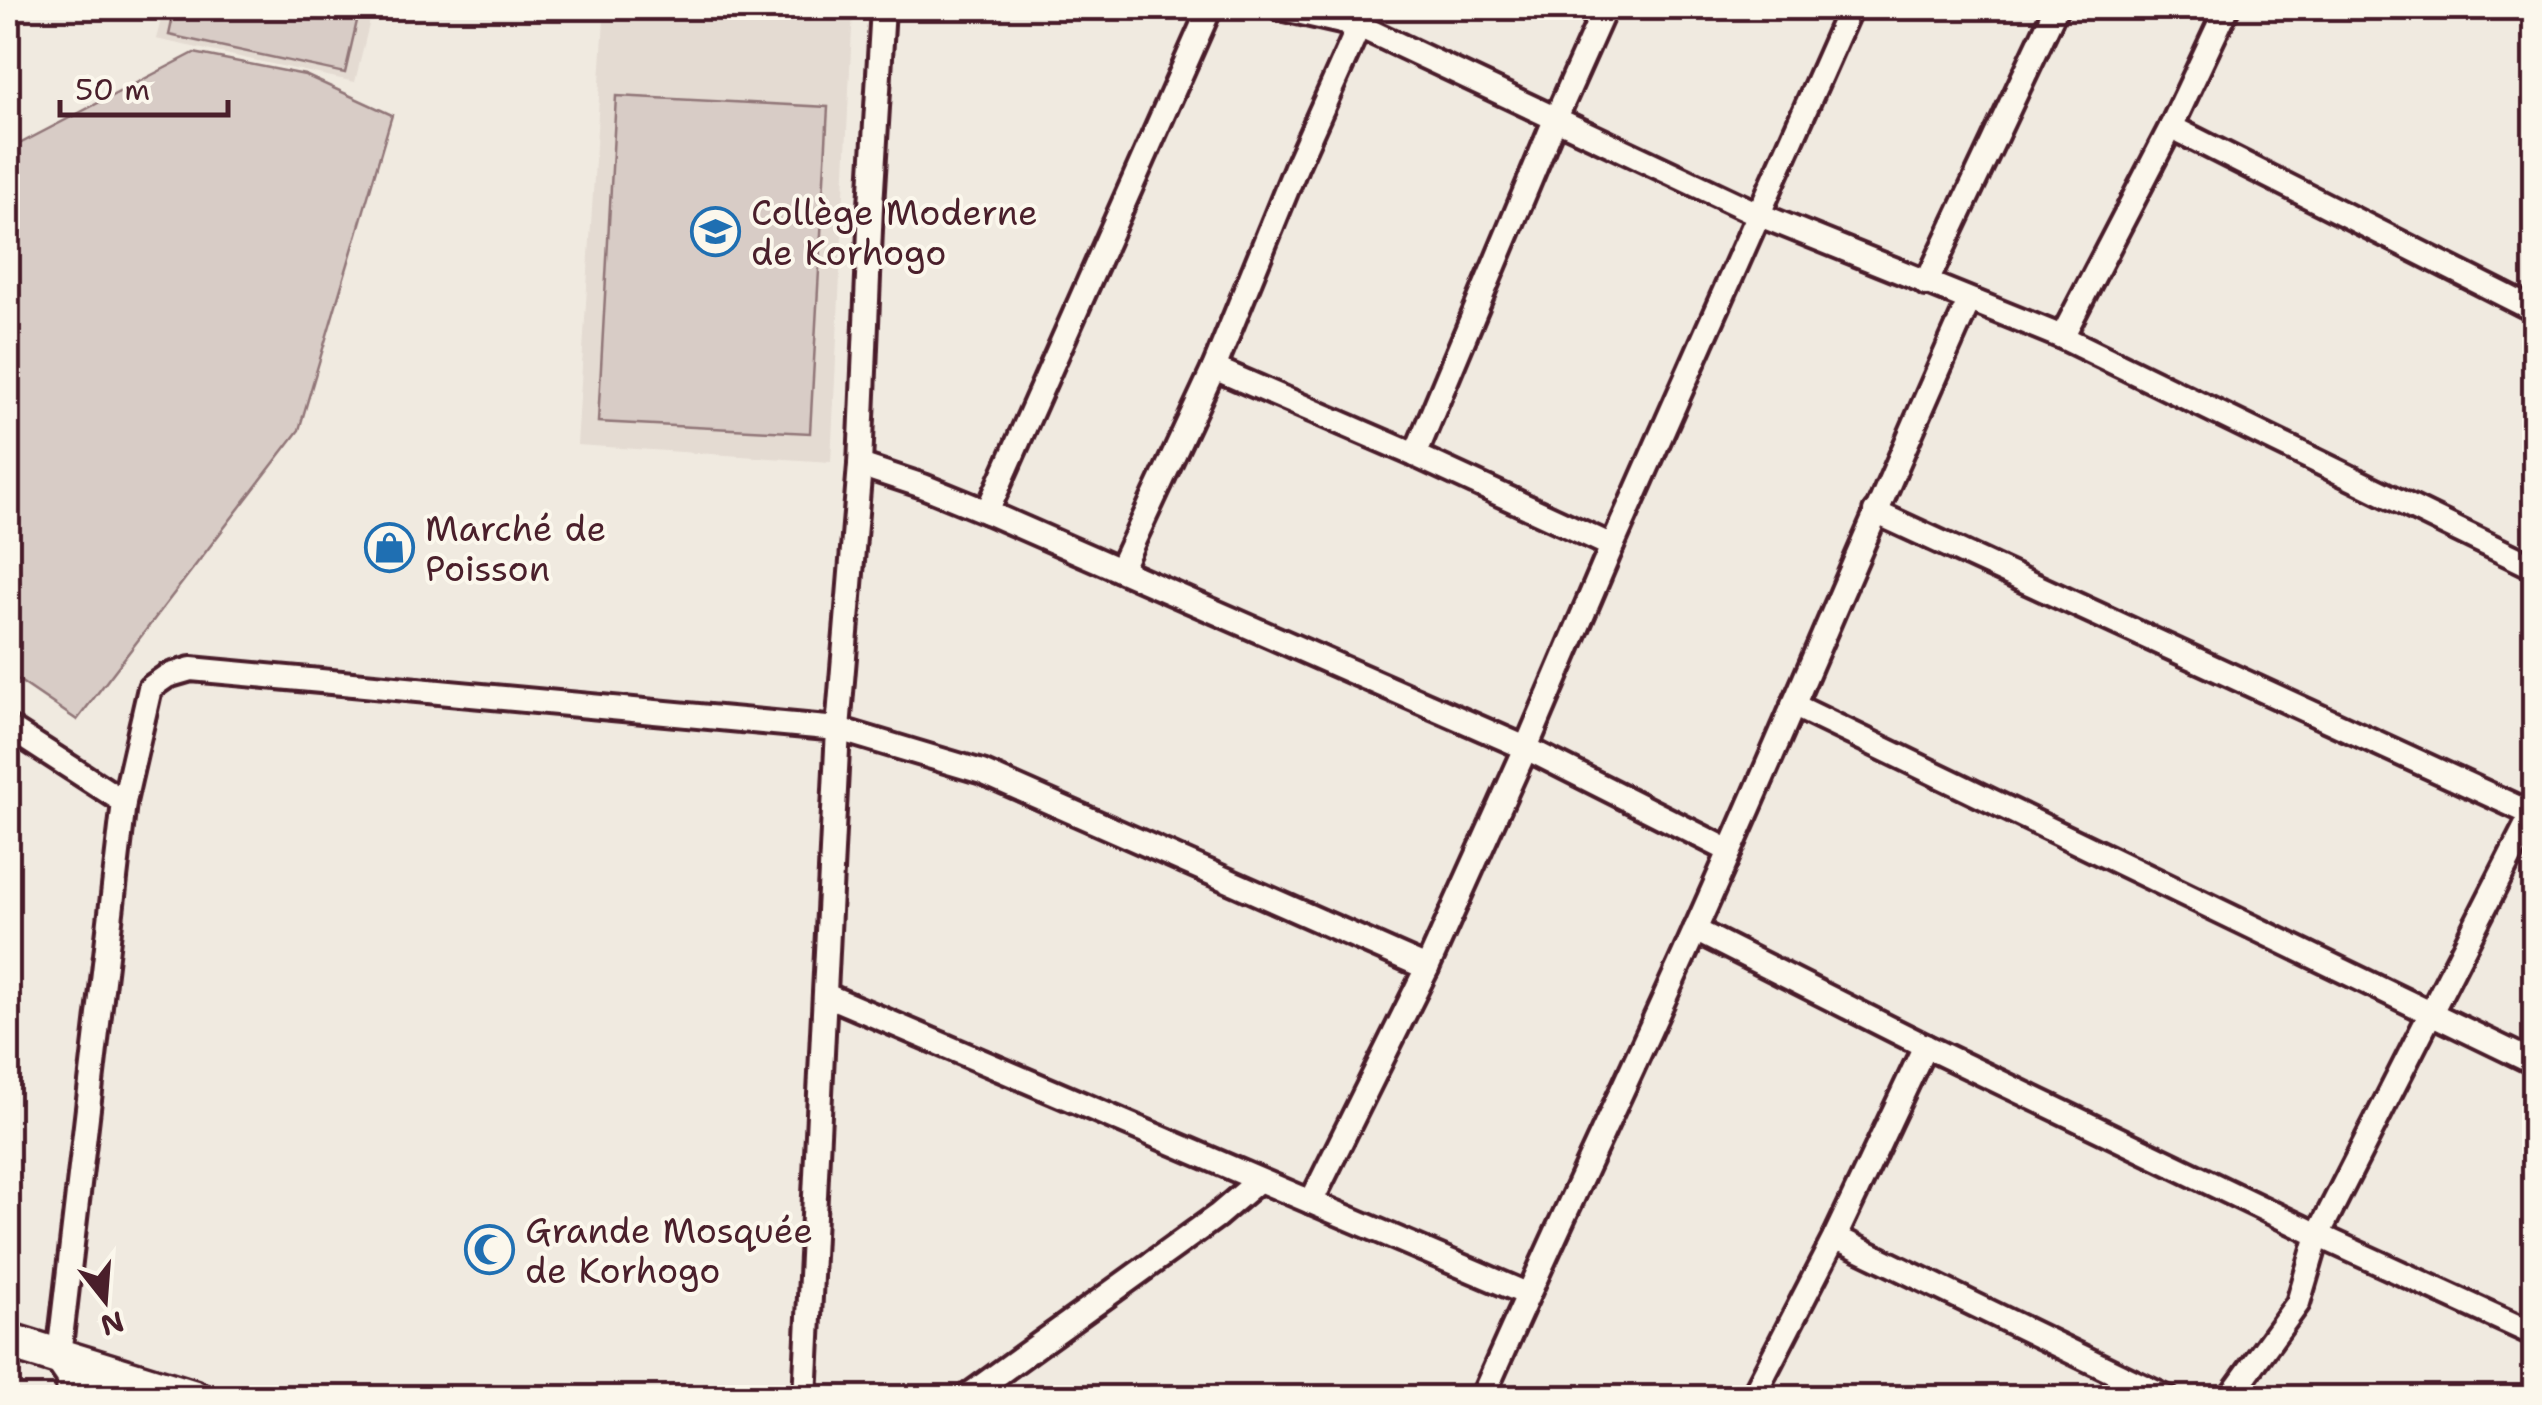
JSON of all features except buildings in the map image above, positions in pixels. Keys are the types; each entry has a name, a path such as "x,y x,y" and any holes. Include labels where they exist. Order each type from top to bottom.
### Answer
{"main road":[{"path":"8,1341 69,1376 193,1398"},
{"path":"8,1359 135,1398"}],"street":[{"path":"805,1398 838,729 860,465 883,8"},
{"path":"987,512 1210,8"},
{"path":"1280,8 1363,17 1555,120 1760,216 2062,337 2534,567"},
{"path":"1415,456 1606,8"},
{"path":"1311,1202 1427,968 1850,8"},
{"path":"1926,284 2056,8"},
{"path":"2062,337 2171,127 2227,8"},
{"path":"1120,570 1214,368 1296,166 1363,17"},
{"path":"2171,127 2534,310"},
{"path":"1482,1398 1730,851 1968,301"},
{"path":"1214,368 1612,546"},
{"path":"860,465 987,512 1526,748 1730,851"},
{"path":"1874,512 2534,813 2318,1234 2298,1303 2229,1398"},
{"path":"69,1376 124,802 150,688 166,676 191,670 838,729 982,772 1427,968"},
{"path":"1793,705 2534,1063"},
{"path":"8,727 124,802"},
{"path":"1695,930 1925,1046 2534,1334"},
{"path":"826,996 1527,1294"},
{"path":"1752,1398 1835,1237 1925,1046"},
{"path":"966,1398 1217,1216 1258,1181"},
{"path":"1835,1237 2167,1398"}],"shaded area":[{"path":"164,8 373,8 355,82 156,39"},
{"path":"175,8 360,8 345,73 169,35"},
{"name":"Collège Moderne de Korhogo","path":"554,8 853,8 831,462 577,445 604,19"},
{"path":"194,53 305,75 392,115 299,430 77,720 8,673 8,150"},
{"name":"Collège Moderne de Korhogo","path":"616,96 828,107 810,433 598,422"}],"place":[{"name":"Collège Moderne de Korhogo","path":"716,232"},
{"name":"Marché de Poisson","path":"390,548"},
{"name":"Grande Mosquée de Korhogo","path":"490,1250"}]}
